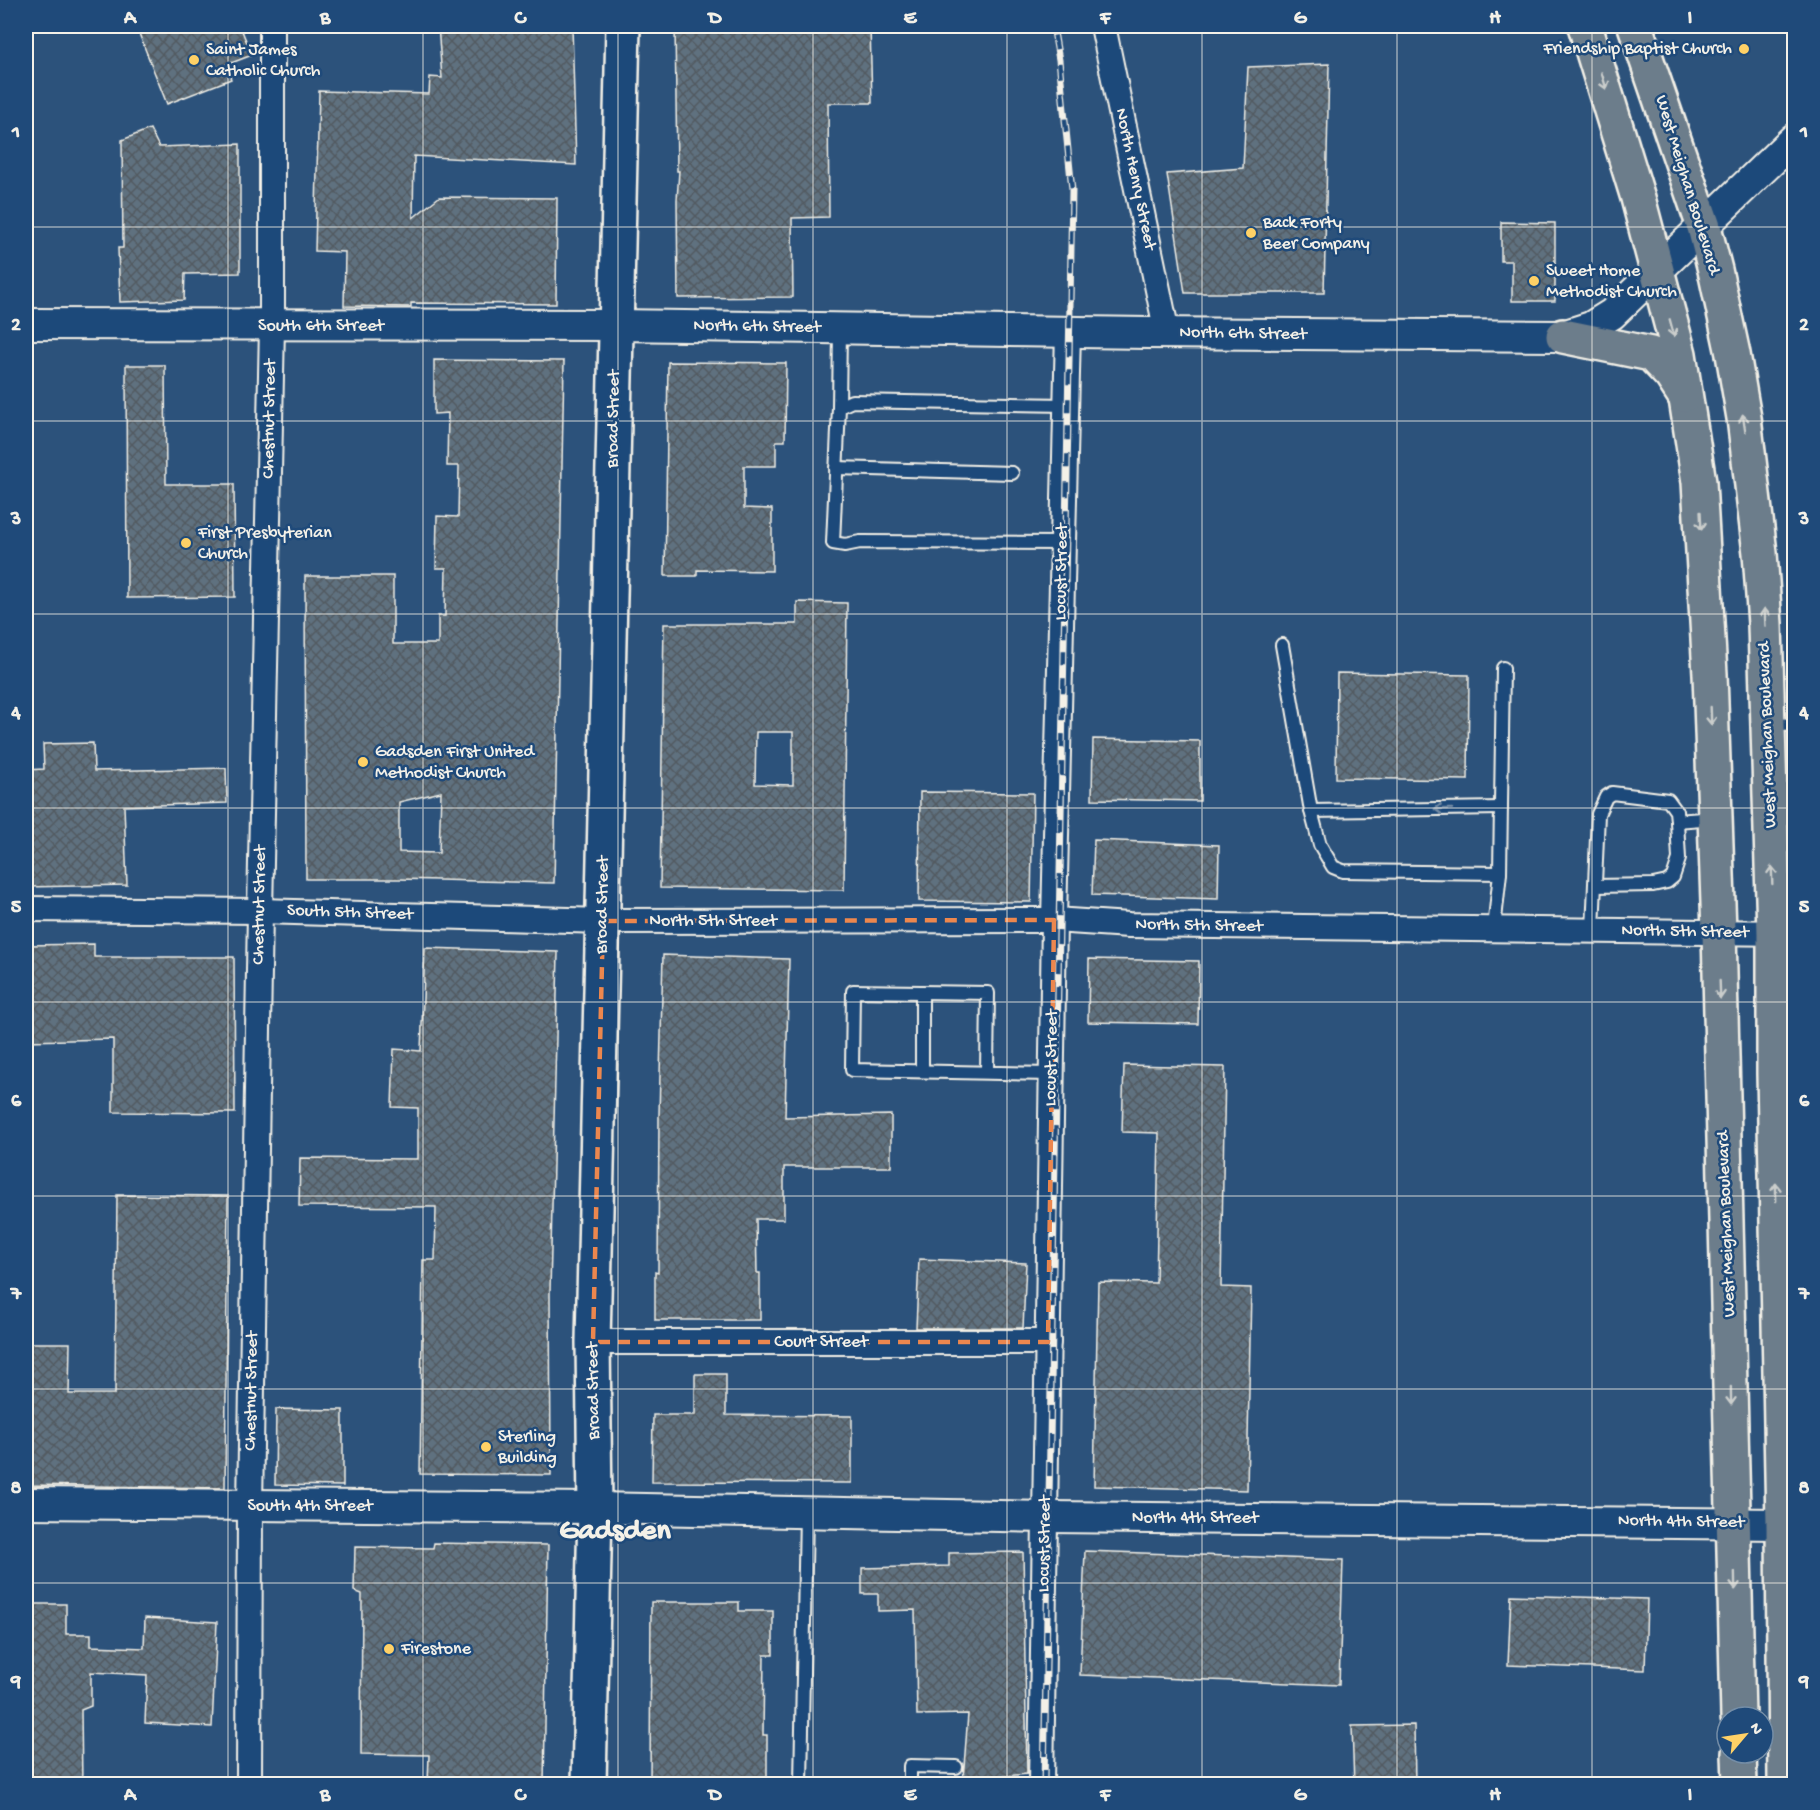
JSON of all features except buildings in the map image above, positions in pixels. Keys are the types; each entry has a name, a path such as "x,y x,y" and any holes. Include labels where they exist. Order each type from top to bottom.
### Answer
{"highway":[{"name":"West Meighan Boulevard","path":"1585,26 1620,133 1679,354 1699,482 1710,674 1719,931 1738,1705"},
{"name":"West Meighan Boulevard","path":"1635,26 1704,227 1733,354 1753,483 1765,624 1781,724 1784,933 1774,1086 1789,1524 1785,1785"},
{"path":"1563,336 1651,354 1671,375 1686,399"},
{"path":"1739,1765 1740,1785"}],"main road":[{"name":"Broad Street","path":"590,1785 595,1508 594,1342 623,26"}],"street":[{"name":"Chestnut Street","path":"249,1785 250,1506 272,326 272,26"},
{"name":"North Henry Street","path":"1103,26 1167,333"},
{"name":"North 6th Street","path":"616,325 1563,336 1591,327 1612,314 1794,140"},
{"name":"South 6th Street","path":"26,324 616,325"},
{"name":"Locust Street","path":"1041,1785 1054,920 1068,331"},
{"name":"South 5th Street","path":"26,909 260,911 603,921"},
{"name":"North 5th Street","path":"603,921 1054,920 1130,925 1784,933"},
{"name":"Court Street","path":"594,1342 1048,1342"},
{"name":"South 4th Street","path":"26,1503 595,1508"},
{"name":"North 4th Street","path":"595,1508 1045,1516 1789,1524"}],"lane":[{"path":"840,328 833,543 844,545 860,542 1063,543"},
{"path":"839,407 852,401 1066,405"},
{"path":"836,468 1012,473"},
{"path":"1282,645 1311,811 1320,845 1333,867 1343,871 1500,873"},
{"path":"1494,929 1500,873 1503,668"},
{"path":"1593,930 1598,814 1606,797 1612,793 1668,800 1676,811 1677,821 1679,859 1673,877 1667,882 1653,885 1595,885"},
{"path":"1311,811 1501,808"},
{"path":"1677,821 1715,818"},
{"path":"987,1072 988,993 853,991 852,1070 1052,1074"},
{"path":"922,992 922,1071"},
{"path":"801,1785 806,1512"},
{"path":"910,1785 910,1767 956,1767"}],"highlighted area":[{"path":"1054,920 1048,1342 593,1342 603,921"}],"railway":[{"path":"1044,1784 1072,190 1059,60 1053,26"}],"place":[{"name":"Friendship Baptist Church","path":"1744,49"},
{"name":"Saint James Catholic Church","path":"194,60"},
{"name":"Back Forty Beer Company","path":"1251,233"},
{"name":"Sweet Home Methodist Church","path":"1534,281"},
{"name":"First Presbyterian Church","path":"186,543"},
{"name":"Gadsden First United Methodist Church","path":"363,762"},
{"name":"Sterling Building","path":"486,1447"},
{"name":"Firestone","path":"389,1649"}],"district":[{"name":"Gadsden","path":"615,1532"}]}
